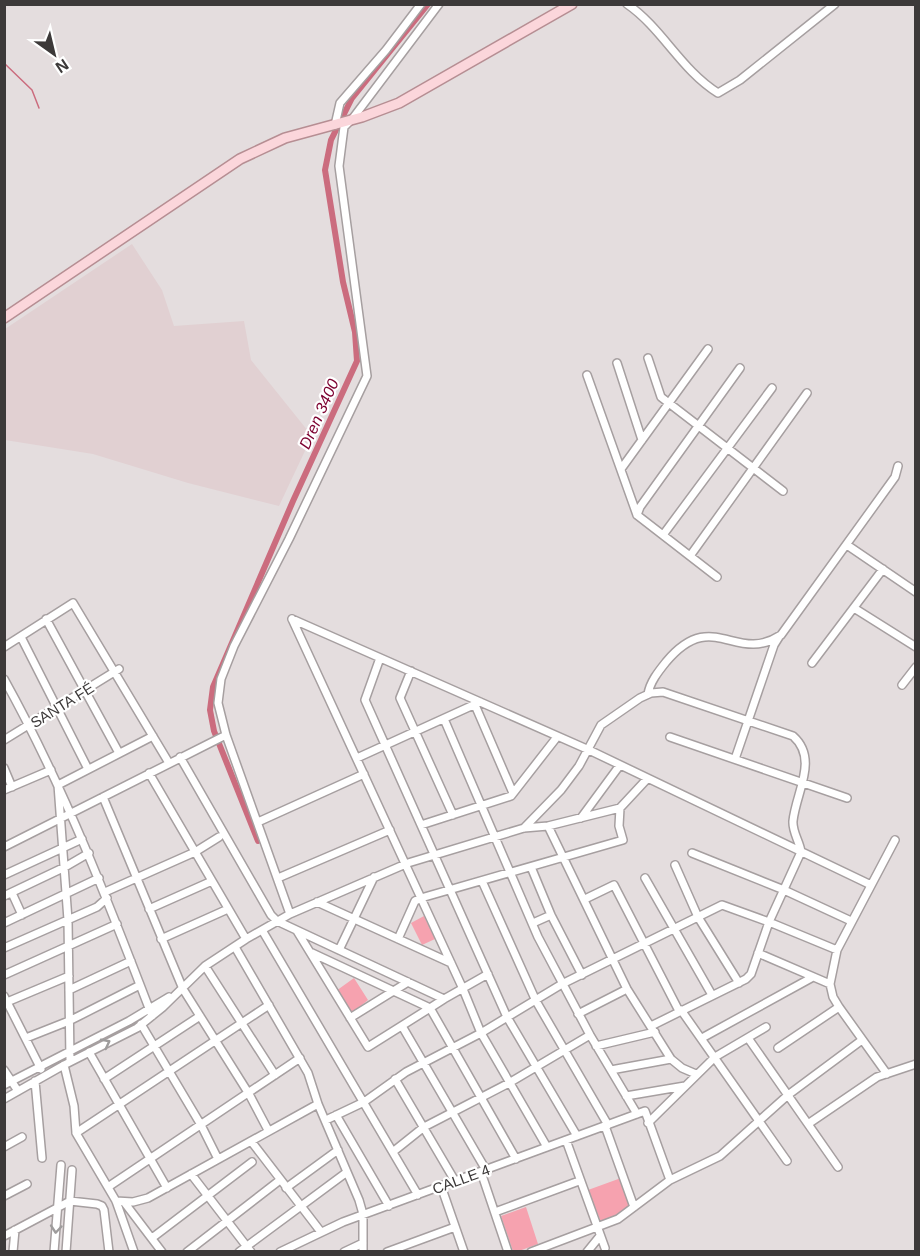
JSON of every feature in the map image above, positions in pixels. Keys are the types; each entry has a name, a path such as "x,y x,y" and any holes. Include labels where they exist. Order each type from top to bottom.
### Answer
{"main road":[{"path":"4,318 240,159 285,138 342,123 399,104 572,4"}],"street":[{"path":"290,914 226,735 218,703 221,679 234,646 289,539 367,376 339,166 344,127 340,103 386,50 421,4"},
{"path":"342,123 439,4"},
{"path":"627,4 640,13 700,80 718,93 740,80 835,4"},
{"path":"621,469 708,349"},
{"path":"648,358 661,397 783,491"},
{"path":"617,363 642,440"},
{"path":"637,515 640,507 740,368"},
{"path":"587,375 637,515 717,577"},
{"path":"663,535 772,388"},
{"path":"690,556 807,393"},
{"path":"735,759 774,645 896,477 898,466"},
{"path":"847,544 915,592"},
{"path":"812,663 883,570"},
{"path":"4,647 73,603 117,671 169,763"},
{"path":"854,608 915,647"},
{"path":"547,1147 481,1033 422,898 292,619 589,750 871,885"},
{"path":"46,620 119,753"},
{"path":"648,694 650,685 660,670 688,642 715,636 737,643 753,644 766,642 781,635"},
{"path":"21,636 88,769"},
{"path":"380,658 365,700 507,1017 577,1136"},
{"path":"902,685 915,667"},
{"name":"SANTA FÉ","path":"4,740 117,671"},
{"path":"411,671 400,698 453,815"},
{"path":"4,679 30,725 72,813 150,1012"},
{"path":"524,828 561,790 589,750 596,731 601,725 648,694 663,692 793,736 799,742 806,758 806,768 793,822 801,852 769,922 751,975 739,983 680,1010 653,1029 596,1046"},
{"path":"357,758 478,703"},
{"path":"478,703 513,793"},
{"path":"444,719 562,984 626,1096 648,1123 670,1180"},
{"path":"4,847 226,735"},
{"path":"58,784 153,736"},
{"path":"421,825 511,796 557,737"},
{"path":"670,737 847,798"},
{"path":"180,757 271,915 277,921 444,999"},
{"path":"581,818 620,765"},
{"path":"4,768 12,787"},
{"path":"4,790 51,771"},
{"path":"149,773 246,939"},
{"path":"258,822 364,774"},
{"path":"8,1084 150,1012 183,988 205,966 290,914 406,864 524,828 548,826 620,808 647,779"},
{"path":"58,784 68,920 70,1051 67,1063 75,1106 76,1133 108,1187 162,1251"},
{"path":"103,797 183,988 248,1093 268,1130"},
{"path":"398,939 415,901 623,840 619,826 620,808"},
{"path":"548,826 627,989 671,1059 682,1068 696,1074"},
{"path":"278,878 390,830"},
{"path":"4,948 97,907 106,895 136,878 195,852 219,837"},
{"path":"4,875 82,839"},
{"path":"887,1074 839,1008 830,984 837,950 895,840"},
{"path":"4,896 65,867 88,853"},
{"path":"692,853 784,890 851,921"},
{"path":"675,866 698,917 739,983"},
{"path":"531,867 551,915 582,975"},
{"path":"339,950 374,877"},
{"path":"4,923 99,878"},
{"path":"645,878 712,995"},
{"path":"149,909 212,881"},
{"path":"482,881 536,1001 606,1125 634,1207"},
{"path":"585,899 614,885 680,1010 787,1161"},
{"path":"12,893 22,915"},
{"path":"317,902 451,963"},
{"path":"326,1120 364,1102 395,1079 481,1033 562,984 722,904 837,950"},
{"path":"161,939 228,909"},
{"path":"533,923 551,915"},
{"path":"4,975 117,924"},
{"path":"262,930 321,1034 394,1151 418,1195"},
{"path":"296,930 368,1047 488,974"},
{"path":"235,947 308,1073 318,1104 363,1214 363,1251"},
{"path":"310,952 430,1008 516,1159"},
{"path":"758,953 830,984"},
{"path":"69,990 131,961"},
{"path":"205,966 275,1075"},
{"path":"44,1076 6,999 69,976"},
{"path":"702,1038 813,977"},
{"path":"350,1018 408,982"},
{"path":"26,1038 69,1021 140,985"},
{"path":"578,1014 627,989"},
{"path":"76,1133 269,1005"},
{"path":"778,1048 839,1008"},
{"path":"4,1099 141,1024 150,1012"},
{"path":"104,1079 200,1016"},
{"path":"141,1024 201,1125 218,1159"},
{"path":"402,1026 484,1171 508,1251"},
{"path":"648,1123 715,1057 766,1027"},
{"path":"394,1151 424,1127 509,1083 590,1035"},
{"path":"748,1038 838,1167"},
{"path":"531,1251 618,1220 670,1180 720,1156 788,1095 862,1040"},
{"path":"89,1052 167,1188"},
{"path":"108,1187 300,1058"},
{"path":"611,1071 671,1059"},
{"path":"808,1124 878,1077 915,1064"},
{"path":"4,1070 8,1084 18,1091"},
{"path":"395,1079 455,1181"},
{"path":"35,1081 42,1158"},
{"path":"626,1096 685,1086"},
{"path":"120,1202 141,1201 318,1104"},
{"name":"CALLE 4","path":"280,1251 363,1214 641,1113"},
{"path":"336,1115 389,1206"},
{"path":"4,1147 22,1137"},
{"path":"566,1140 605,1248"},
{"path":"251,1141 321,1232"},
{"path":"286,1188 338,1150"},
{"path":"152,1238 252,1162"},
{"path":"54,1251 61,1165"},
{"path":"66,1251 72,1170"},
{"path":"239,1251 249,1249 300,1206 347,1172"},
{"path":"191,1174 249,1249"},
{"path":"187,1251 280,1180"},
{"path":"495,1212 579,1180"},
{"path":"4,1196 27,1184"},
{"path":"441,1186 464,1251"},
{"path":"4,1236 70,1201 102,1206 109,1251"},
{"path":"120,1202 134,1251"},
{"path":"387,1251 455,1227"},
{"path":"13,1251 15,1230"},
{"path":"587,1251 600,1236"},
{"path":"344,1251 363,1243"}],"shaded area":[{"path":"132,244 162,290 174,326 244,321 251,360 312,436 279,506 188,483 93,454 5,440 5,329"},
{"path":"424,916 435,939 422,945 411,923"},
{"path":"354,978 368,1000 351,1014 336,991"},
{"path":"621,1178 631,1205 618,1215 601,1222 588,1190"},
{"path":"526,1207 538,1244 513,1251 501,1216"}],"waterway":[{"name":"Dren 3400","path":"258,841 214,731 210,710 213,687 293,501 357,361 355,332 343,282 325,170 331,140 352,98 428,4"},
{"path":"4,63 32,90 39,108"}]}
